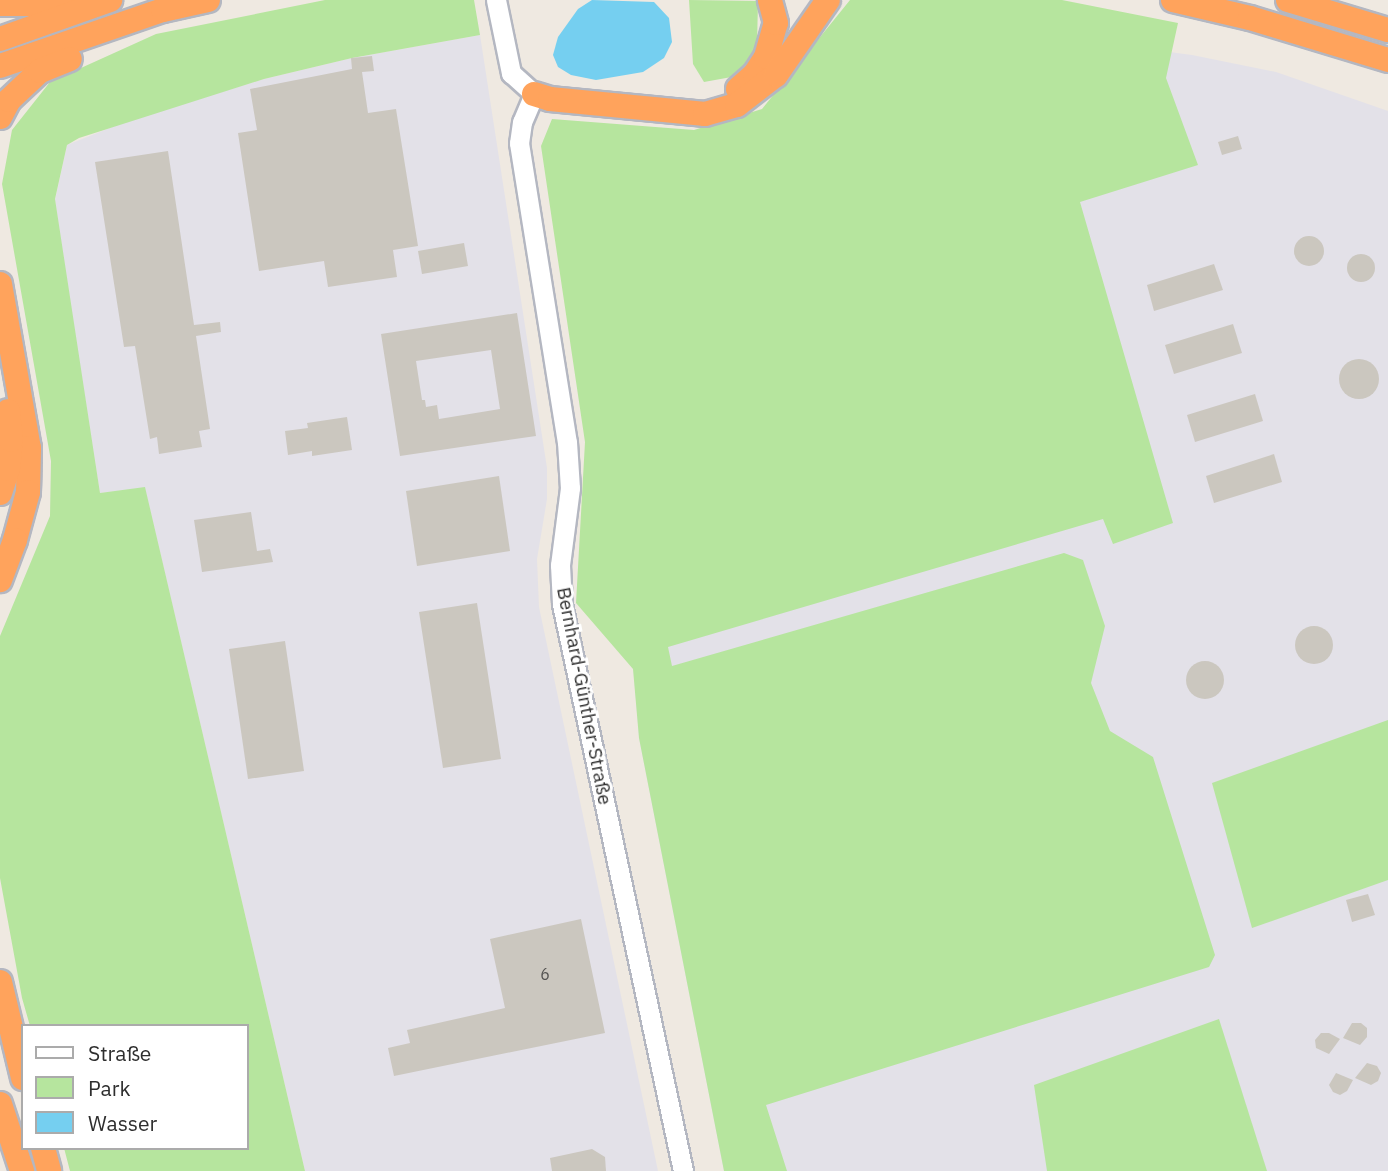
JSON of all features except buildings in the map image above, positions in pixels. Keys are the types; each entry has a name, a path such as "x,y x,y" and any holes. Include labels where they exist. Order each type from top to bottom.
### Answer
{"highway":[{"path":"0,66 139,18 208,0"},
{"path":"652,107 700,100 736,91 755,74 766,57 776,23 770,0"},
{"path":"534,94 550,99 705,114 737,105 776,75 828,0"},
{"path":"1172,0 1250,18 1388,60"},
{"path":"1288,0 1388,30"},
{"path":"0,4 104,2"},
{"path":"0,40 104,2"},
{"path":"0,117 9,100 40,71 98,48 139,18"},
{"path":"0,284 29,448 28,492 15,540 0,580"},
{"path":"0,373 11,440 8,469 0,492"},
{"path":"0,982 21,1071"},
{"path":"0,1016 21,1074"},
{"path":"0,1104 22,1171"},
{"path":"44,1150 50,1171"}],"street":[{"path":"496,0 511,73 534,94"},
{"name":"Bernhard-Günther-Straße","path":"534,94 522,122 519,143 567,442 570,488 560,565 562,604 682,1171"}],"shaded area":[{"path":"917,19 1192,55 1276,72 1388,111 1388,1171 724,1171 639,738 608,358"},
{"path":"480,35 547,468 547,499 537,559 539,607 658,1171 305,1171 145,488 100,493 76,340 55,200 67,145 135,118 264,79 352,58"}],"green space":[{"path":"325,0 474,0 480,35 352,58 264,79 79,138 67,145 55,199 100,493 145,487 305,1171 70,1171 65,1150 248,1150 248,1024 29,1024 22,998 0,878 0,636 50,516 51,461 2,184 12,130 50,82 156,34"},
{"path":"689,0 758,1 757,45 737,76 704,82 693,64"},
{"path":"850,0 1062,0 1178,23 1166,78 1198,165 1080,202 1173,523 1113,544 1103,519 668,647 672,666 1064,553 1083,560 1105,626 1091,683 1110,731 1153,757 1215,955 1209,967 766,1105 787,1171 724,1171 639,738 633,669 576,603 585,442 541,146 552,119 694,130 762,109"},
{"path":"1388,720 1388,880 1252,928 1212,783"},
{"path":"1219,1019 1267,1171 1047,1171 1034,1085"}],"water":[{"path":"592,0 654,2 669,18 672,42 664,58 643,72 596,80 571,75 558,67 553,55 558,37 578,9"}]}
